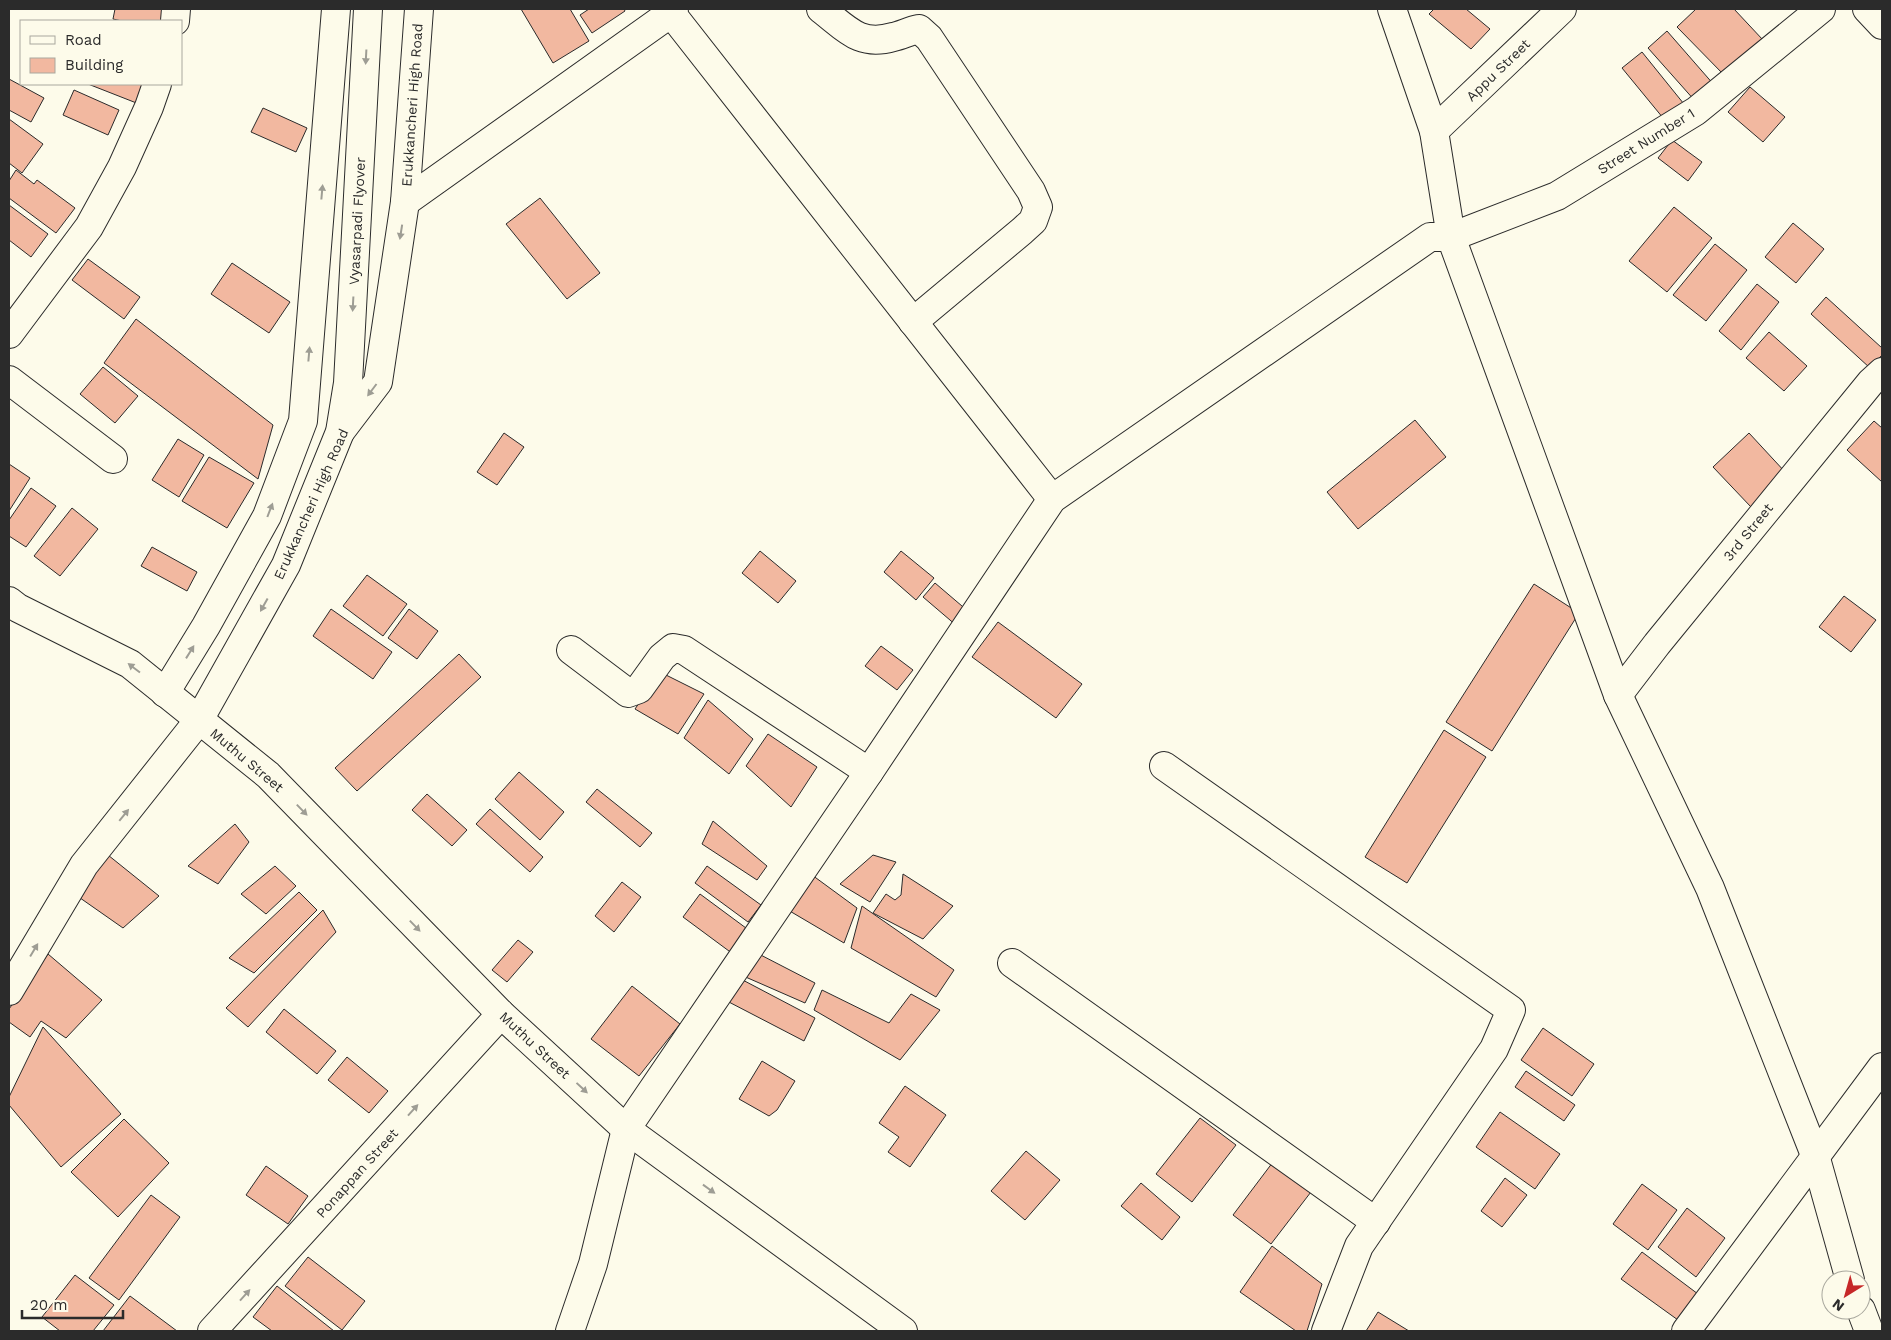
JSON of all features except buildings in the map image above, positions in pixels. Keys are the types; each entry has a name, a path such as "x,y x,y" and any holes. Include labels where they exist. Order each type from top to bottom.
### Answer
{"street":[{"path":"165,693 206,626 268,516 303,421 336,9"},
{"name":"Vyasarpadi Flyover","path":"340,432 348,383 363,133 368,9"},
{"name":"Erukkancheri High Road","path":"9,991 84,864 199,720 286,565 340,432 378,382 405,202 419,9"},
{"path":"821,9 858,37 875,41 919,29 929,38 1031,191 1038,207 1033,221 913,322"},
{"path":"1392,9 1434,131 1451,237 1618,695 1710,888 1815,1155 1847,1270"},
{"name":"Appu Street","path":"1434,131 1562,9"},
{"name":"Street Number 1","path":"1052,499 1430,238 1451,237 1557,196 1696,111 1820,9"},
{"path":"1867,9 1882,26"},
{"path":"405,202 672,11 1052,499 626,1129 593,1264 570,1331"},
{"path":"9,334 89,226 122,167 149,107 157,85"},
{"name":"3rd Street","path":"1618,695 1657,644 1871,382 1882,372"},
{"path":"9,380 113,459"},
{"name":"Muthu Street","path":"12,610 130,664 268,775 501,1014 626,1129 903,1331"},
{"path":"571,650 628,693 639,689 662,657 673,648 684,650 869,772"},
{"path":"1164,766 1511,1010 1494,1049 1359,1246 1326,1331"},
{"path":"1012,963 1376,1222"},
{"name":"Ponappan Street","path":"212,1331 501,1014"},
{"path":"1686,1331 1882,1067"}]}
